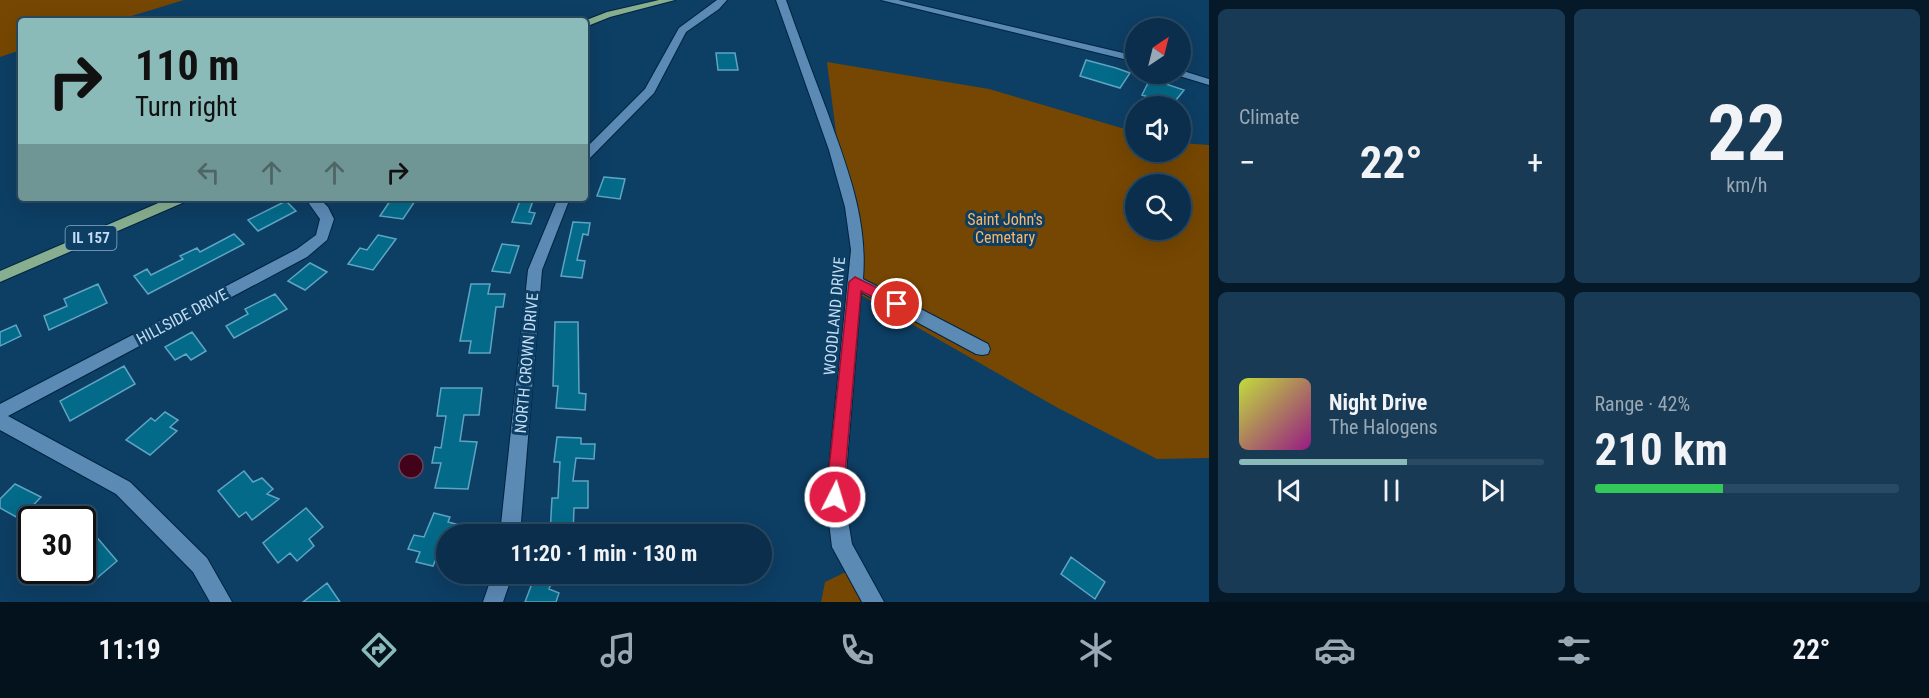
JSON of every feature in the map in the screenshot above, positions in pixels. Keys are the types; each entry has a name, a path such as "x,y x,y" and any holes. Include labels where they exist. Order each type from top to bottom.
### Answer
{"main road":[{"path":"586,18 626,0"},
{"path":"588,23 644,0"},
{"path":"600,17 670,0"},
{"name":"IL 157","path":"0,277 175,201"}],"street":[{"path":"588,153 650,91 682,30 716,7 722,0"},
{"name":"WOODLAND DRIVE","path":"781,0 835,150 852,207 858,250 835,497 842,547 874,602"},
{"path":"886,0 1125,56"},
{"path":"1191,76 1209,82"},
{"name":"HILLSIDE DRIVE","path":"0,412 302,253 322,237 327,219 314,201"},
{"name":"NORTH CROWN DRIVE","path":"511,524 535,270 563,201"},
{"path":"855,282 982,349"},
{"path":"0,421 123,488 200,565 222,602"},
{"path":"493,602 499,584"}],"green space":[{"path":"0,0 184,0 125,18 18,18 18,51 0,57"},
{"name":"Saint John's Cemetary","path":"827,62 989,89 1125,129 1125,162 1191,162 1191,144 1209,145 1209,458 1157,459 1058,408 854,291 855,233 841,172"},
{"path":"854,568 874,602 821,602 825,582"}],"shaded area":[{"path":"411,454 419,458 423,466 419,474 411,478 403,474 399,466 403,458"}],"building":[{"path":"716,53 735,53 738,70 718,70"},
{"path":"1086,60 1125,71 1125,80 1120,88 1080,76"},
{"path":"1148,84 1165,84 1184,90 1179,96 1142,95"},
{"path":"604,177 625,179 620,199 597,196"},
{"path":"286,201 296,211 258,231 248,220"},
{"path":"390,201 415,201 403,219 380,216"},
{"path":"520,201 533,201 529,212 535,213 531,224 512,222"},
{"path":"573,222 590,223 588,235 583,234 577,260 585,261 582,278 561,276"},
{"path":"234,234 244,244 148,294 134,276 147,269 151,275 183,259 180,256 197,248 200,252"},
{"path":"378,235 396,239 373,270 348,264 360,248 367,250"},
{"path":"502,244 519,246 510,273 492,271"},
{"path":"310,263 327,272 305,290 288,281"},
{"path":"98,284 107,303 49,330 44,316 67,306 64,299"},
{"path":"471,284 490,284 488,294 505,294 503,307 496,307 490,353 469,353 471,341 460,341"},
{"path":"275,294 287,309 234,338 226,326 248,314 245,309"},
{"path":"555,322 578,322 579,393 586,394 585,410 556,408 558,386 553,386"},
{"path":"16,325 21,336 0,346 0,332"},
{"path":"192,332 206,351 191,360 186,354 175,360 165,347"},
{"path":"124,366 135,384 70,421 60,401"},
{"path":"441,388 482,388 479,415 464,415 460,441 477,442 468,489 435,488 441,463 432,463 435,447 441,448 446,416 437,416"},
{"path":"165,412 178,420 170,427 177,431 150,455 126,440 151,418 155,421"},
{"path":"557,437 581,438 581,444 595,444 594,459 576,458 573,481 588,481 588,508 574,508 573,524 551,524 552,498 558,498 560,462 554,462"},
{"path":"244,471 253,482 262,478 273,489 267,494 279,499 252,520 246,512 239,517 218,491"},
{"path":"15,484 41,497 32,506 18,506 18,518 0,508 0,499"},
{"path":"306,508 323,527 309,539 314,546 297,561 290,553 278,563 263,543"},
{"path":"434,513 450,517 448,522 456,524 436,524 436,559 433,566 416,562 420,552 408,549 414,535 424,537"},
{"path":"96,536 117,561 96,579"},
{"path":"1071,557 1105,582 1095,599 1061,574"},
{"path":"327,583 340,602 303,602"},
{"path":"532,584 551,584 549,589 559,593 556,602 525,602"}],"route":[{"path":"835,497 855,282 897,304"}]}
